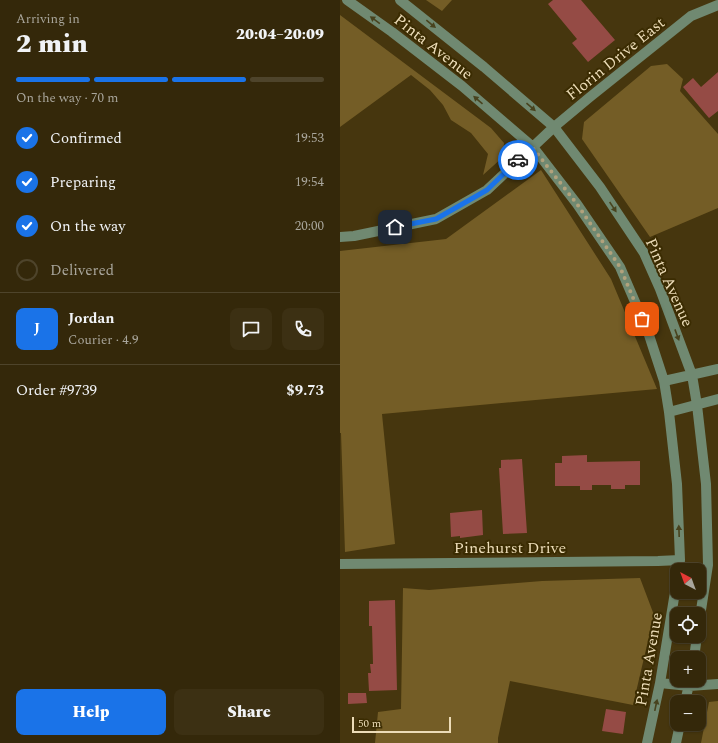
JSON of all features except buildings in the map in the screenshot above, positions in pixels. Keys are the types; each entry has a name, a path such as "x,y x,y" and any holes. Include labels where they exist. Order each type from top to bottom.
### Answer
{"street":[{"name":"Pinta Avenue","path":"348,0 462,86 532,147 577,204 620,267 648,332 664,381 677,484 679,563"},
{"name":"Pinta Avenue","path":"400,0 484,67 554,127 600,187 644,253 660,289 692,374 706,484 708,565 701,607"},
{"name":"Florin Drive East","path":"340,237 354,236 436,219 487,190 554,127 691,16 718,4"},
{"path":"664,381 718,369"},
{"path":"668,412 718,399"},
{"name":"Pinehurst Drive","path":"340,564 658,561 670,563"},
{"name":"Pinta Avenue","path":"648,743 660,683 674,599"},
{"path":"660,683 670,683"},
{"path":"706,684 718,684"},
{"path":"676,743 679,731"}],"shaded area":[{"path":"426,0 452,0 442,11"},
{"path":"340,15 491,128 504,143 503,157 483,175 488,154 471,133 451,120 443,105 430,90 411,75 340,127"},
{"path":"667,64 683,79 680,91 718,134 718,208 650,237 582,139 584,122 651,66"},
{"path":"541,170 611,279 657,389 382,414 395,544 345,552 340,433 340,251 446,239"},
{"path":"640,578 654,615 633,705 510,681 498,743 375,743 378,712 401,709 403,588 429,590 542,581"},
{"path":"718,701 718,743 701,743 703,731 706,731 706,717 709,702"}],"way so far":[{"path":"518,160 532,147 577,204 620,267 642,319"}],"route":[{"path":"395,227 436,219 487,190 518,160"}]}
